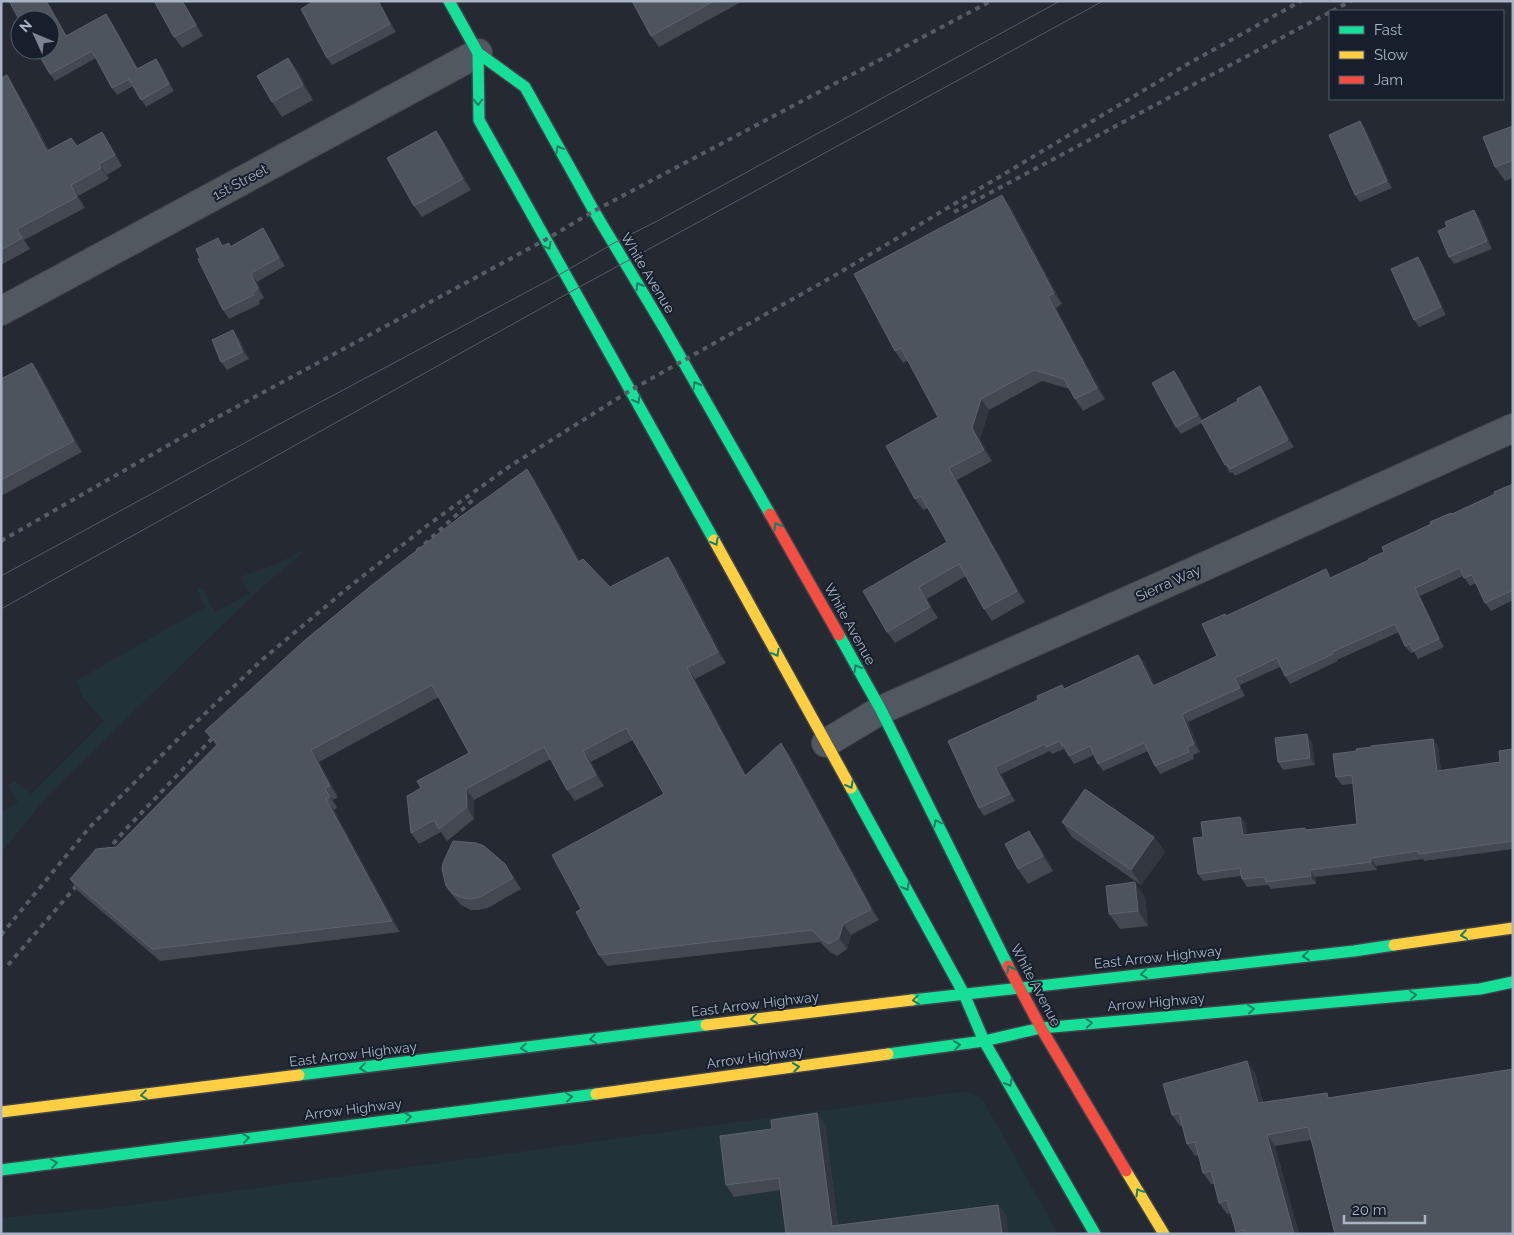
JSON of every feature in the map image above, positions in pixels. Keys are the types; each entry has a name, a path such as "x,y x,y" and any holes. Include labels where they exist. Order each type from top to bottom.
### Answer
{"main road":[{"name":"White Avenue","path":"449,1 478,53 525,87 594,211 664,328 881,710 1040,1028 1164,1234"},
{"name":"White Avenue","path":"478,53 478,120 636,399 826,742 964,994 984,1041 1095,1234"},
{"name":"East Arrow Highway","path":"1,1112 840,1008 1354,951 1513,928"},
{"name":"Arrow Highway","path":"1,1170 696,1081 984,1041 1040,1028 1480,989 1513,982"}],"street":[{"name":"1st Street","path":"1,311 478,53"},
{"name":"Sierra Way","path":"826,742 881,710 1513,428"}],"shaded area":[{"path":"308,548 261,588 48,795 1,853 1,812 18,803 8,785 15,781 31,794 104,721 83,698 76,681 205,607 197,589 203,589 215,612 250,593 241,579 243,576 274,565"},
{"path":"959,1092 973,1093 984,1102 1058,1234 1,1234 1,1218 116,1207"}],"building":[{"path":"9,1 46,1 51,10 14,10"},
{"path":"154,1 182,1 196,25 174,37"},
{"path":"314,1 378,1 390,24 327,58 301,9"},
{"path":"632,1 714,1 651,36"},
{"path":"106,14 137,69 156,59 169,84 141,100 129,79 112,88 92,51 50,74 42,60 60,60 60,26 66,36"},
{"path":"288,58 303,85 272,102 257,76"},
{"path":"7,75 47,151 71,138 77,146 102,132 115,155 99,164 101,168 71,185 77,197 17,229 22,238 1,250 1,78"},
{"path":"1360,121 1387,181 1355,195 1329,135"},
{"path":"1513,126 1513,160 1495,167 1483,137"},
{"path":"436,131 463,179 414,206 387,158"},
{"path":"1002,195 1054,293 1048,296 1097,388 1075,399 1064,379 1034,370 981,399 972,428 984,450 949,468 1017,591 984,609 959,564 919,587 930,607 887,632 863,591 947,542 921,496 915,499 886,446 938,417 901,348 895,351 854,274"},
{"path":"1474,210 1487,241 1449,257 1438,231 1447,227 1445,222"},
{"path":"263,228 279,258 251,273 258,289 253,292 254,295 223,310 198,259 200,258 196,249 218,238 222,246 229,243 230,247"},
{"path":"1418,257 1441,307 1414,320 1391,269"},
{"path":"233,330 243,352 221,362 212,340"},
{"path":"32,363 74,441 1,480 1,379"},
{"path":"1174,371 1198,415 1176,427 1152,383"},
{"path":"1260,386 1288,440 1230,469 1227,464 1225,465 1201,421 1238,401 1237,399"},
{"path":"527,469 578,562 583,559 610,587 668,557 718,652 687,668 745,776 781,743 871,909 843,924 839,938 829,944 812,930 599,955 576,912 581,909 552,855 664,794 626,728 583,751 596,775 567,790 544,747 466,789 467,807 439,829 434,820 411,833 407,796 421,788 417,781 469,753 432,685 311,750 330,786 325,788 330,797 326,799 392,921 152,949 70,879 96,849 116,847 218,744 205,731 304,641 372,585 460,517"},
{"path":"1513,484 1513,590 1485,603 1472,575 1464,578 1460,568 1415,588 1439,639 1413,651 1410,644 1405,646 1395,624 1332,652 1333,654 1285,676 1277,658 1235,678 1240,688 1182,714 1194,744 1187,747 1189,752 1155,766 1144,743 1098,764 1090,746 1069,756 1060,741 1046,747 1045,744 995,767 1010,794 979,808 948,741 1038,700 1037,696 1062,685 1064,689 1138,655 1153,686 1217,656 1202,624 1225,614 1226,616 1326,569 1330,578 1384,552 1382,547 1431,524 1430,522 1452,514"},
{"path":"1307,734 1310,758 1278,762 1275,738"},
{"path":"1433,739 1437,771 1500,762 1499,751 1513,749 1513,841 1419,854 1418,851 1371,858 1371,862 1310,870 1311,876 1266,882 1265,877 1242,879 1240,868 1198,874 1193,838 1203,837 1201,822 1240,817 1243,835 1357,824 1352,775 1336,777 1333,754 1357,751 1356,749 1371,746"},
{"path":"1085,789 1154,837 1131,870 1062,822"},
{"path":"1029,831 1043,856 1018,869 1005,844"},
{"path":"453,841 476,843 484,846 505,864 513,878 480,897 471,899 453,894 446,886 442,869"},
{"path":"1135,882 1138,911 1109,914 1106,886"},
{"path":"1247,1061 1258,1103 1327,1093 1328,1098 1513,1069 1513,1234 1335,1234 1308,1127 1267,1135 1294,1234 1244,1234 1243,1230 1236,1232 1227,1200 1219,1203 1211,1171 1203,1173 1195,1142 1187,1144 1179,1113 1172,1115 1163,1084"},
{"path":"817,1113 832,1226 998,1205 1002,1234 786,1234 779,1178 726,1185 720,1136 772,1129 771,1120"}],"tram line":[{"path":"1,576 1060,1"},
{"path":"1,609 574,290 1103,1"}],"railway":[{"path":"1,541 214,419 545,240 594,211 991,1"},
{"path":"1,935 89,828 177,740 263,659 349,587 428,525 510,466 631,390 839,273 1186,65 1301,1"},
{"path":"1334,10 1351,1"},
{"path":"954,212 1329,13"},
{"path":"417,551 476,497"},
{"path":"100,859 221,729"},
{"path":"8,965 85,876"}],"traffic: fast":[{"path":"449,1 478,53 525,87 594,211 664,328 770,514"},
{"path":"478,53 479,120 714,540"},
{"path":"839,635 881,710 1008,966"},
{"path":"851,788 964,994 984,1041 1095,1234"},
{"path":"912,1000 1394,945"},
{"path":"888,1054 984,1041 1041,1028 1480,989 1513,982"},
{"path":"299,1075 706,1025"},
{"path":"1,1170 596,1094"}],"traffic: slow":[{"path":"714,540 851,788"},
{"path":"1394,945 1513,928"},
{"path":"706,1025 912,1000"},
{"path":"596,1094 888,1054"},
{"path":"1,1112 299,1075"},
{"path":"1126,1171 1164,1234"}],"traffic: jam":[{"path":"770,514 839,635"},
{"path":"1008,966 1041,1028 1126,1171"}]}
